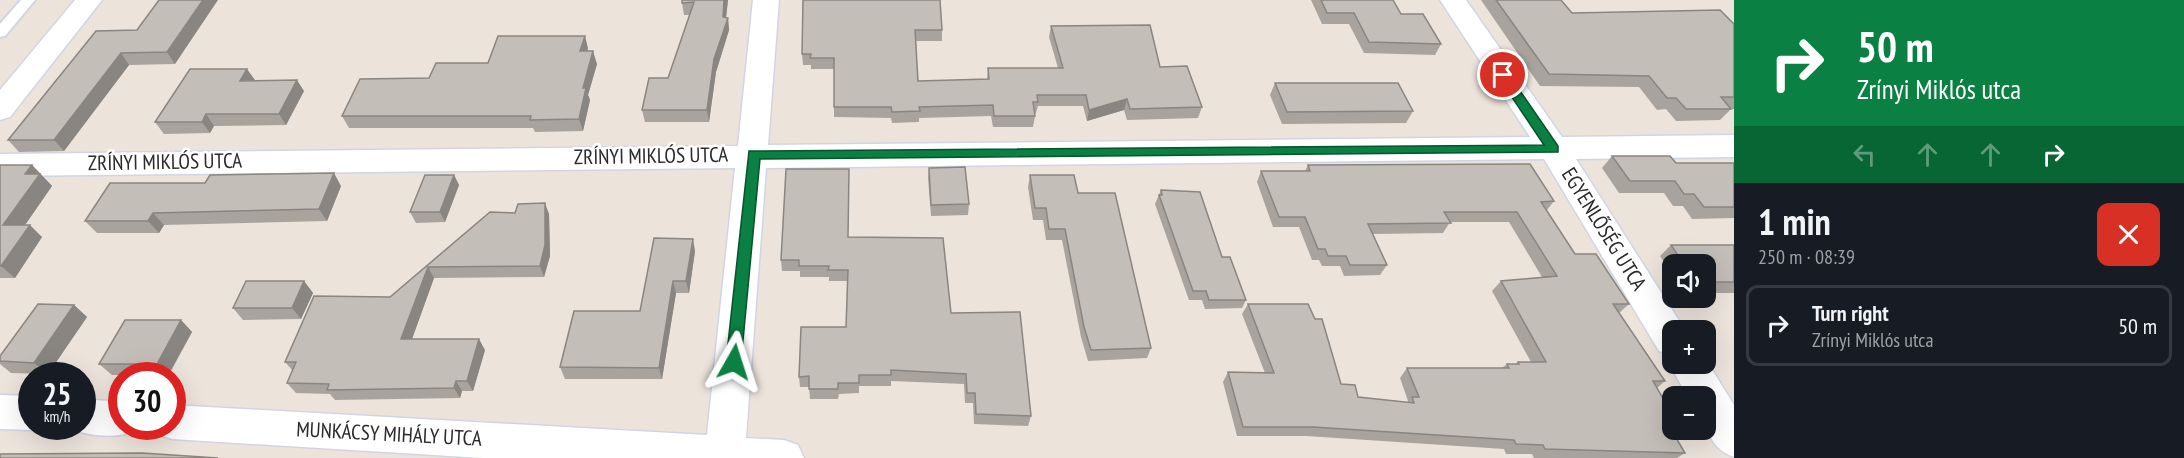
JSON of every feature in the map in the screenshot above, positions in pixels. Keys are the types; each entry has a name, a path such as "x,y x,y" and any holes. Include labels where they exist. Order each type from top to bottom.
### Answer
{"street":[{"path":"0,110 89,0"},
{"path":"725,454 754,155 766,0"},
{"name":"EGYENLŐSÉG UTCA","path":"1453,0 1554,149 1662,324"},
{"name":"ZRÍNYI MIKLÓS UTCA","path":"0,165 1734,146"},
{"path":"1694,374 1734,439"},
{"path":"0,412 18,413"},
{"name":"MUNKÁCSY MIHÁLY UTCA","path":"186,423 784,458"}],"lane":[{"path":"0,33 28,0"}],"building":[{"path":"159,0 203,0 167,52 121,53 54,140 8,140 96,31 137,30"},
{"path":"682,0 724,0 723,17 728,18 714,59 707,110 642,110 649,78 668,78 694,2 682,3"},
{"path":"803,0 940,0 942,30 915,30 918,81 989,79 988,68 1063,68 1051,26 1150,25 1160,67 1187,66 1202,107 1130,109 1127,99 1089,110 1086,95 1037,95 1038,102 1033,102 1035,116 994,116 993,105 919,107 920,111 892,112 891,107 834,107 834,58 810,58 811,54 802,54"},
{"path":"1321,0 1393,0 1401,14 1423,14 1441,44 1369,42 1354,13 1327,13"},
{"path":"1496,0 1561,0 1572,13 1720,10 1734,24 1734,97 1721,97 1731,109 1686,109 1676,98 1667,98 1649,76 1549,74"},
{"path":"498,36 585,36 580,51 593,51 583,88 586,88 579,119 530,120 531,116 342,116 360,79 429,78 436,63 488,63"},
{"path":"190,69 247,69 240,81 297,80 279,114 206,114 202,122 155,122"},
{"path":"1275,83 1398,83 1413,111 1287,112"},
{"path":"1612,156 1670,156 1676,163 1734,163 1734,207 1704,207 1694,194 1684,194 1675,181 1630,181"},
{"path":"1530,164 1554,201 1541,202 1575,254 1596,254 1629,304 1613,304 1665,381 1653,381 1662,397 1662,440 1677,440 1685,453 1545,449 1543,445 1516,444 1514,440 1313,427 1243,427 1228,372 1274,373 1248,304 1308,304 1315,319 1322,319 1341,384 1355,385 1358,397 1414,403 1412,397 1419,397 1407,368 1509,368 1507,364 1519,364 1518,362 1546,362 1501,281 1557,276 1517,212 1444,212 1451,223 1368,224 1387,265 1350,265 1346,256 1328,256 1325,249 1318,249 1305,217 1279,217 1261,171 1310,171 1308,165"},
{"path":"0,165 32,165 25,174 40,174 3,225 30,225 1,266 0,266"},
{"path":"965,167 969,204 931,205 929,168"},
{"path":"786,169 849,169 848,237 943,238 951,313 1020,312 1031,416 976,414 975,393 967,393 966,374 891,370 891,375 859,375 859,383 838,383 838,389 809,389 809,376 799,377 801,327 846,327 848,270 828,270 829,266 799,266 799,260 781,260"},
{"path":"334,173 319,209 153,213 148,221 85,221 110,183 205,183 210,175"},
{"path":"425,175 454,175 440,212 410,212"},
{"path":"1030,175 1074,175 1078,193 1115,193 1151,348 1091,350 1084,327 1065,229 1049,229 1046,208 1035,208"},
{"path":"1161,190 1200,192 1222,257 1230,257 1246,300 1209,300 1206,291 1193,291 1159,195 1162,195"},
{"path":"545,203 545,245 540,266 428,267 401,339 479,339 467,381 456,381 454,388 327,390 329,384 287,383 296,362 285,362 314,296 390,297 490,212 515,213 518,204"},
{"path":"654,238 693,239 686,281 673,281 659,368 560,367 574,311 640,311"},
{"path":"1671,245 1734,245 1734,282 1716,282 1716,254 1677,254"},
{"path":"246,281 304,281 292,308 233,308"},
{"path":"38,304 74,305 35,362 0,361 0,356"},
{"path":"125,320 181,320 158,362 99,364"},
{"path":"142,453 218,458 0,458 0,454"}],"route":[{"path":"734,362 754,155 1554,149 1503,75"}]}
